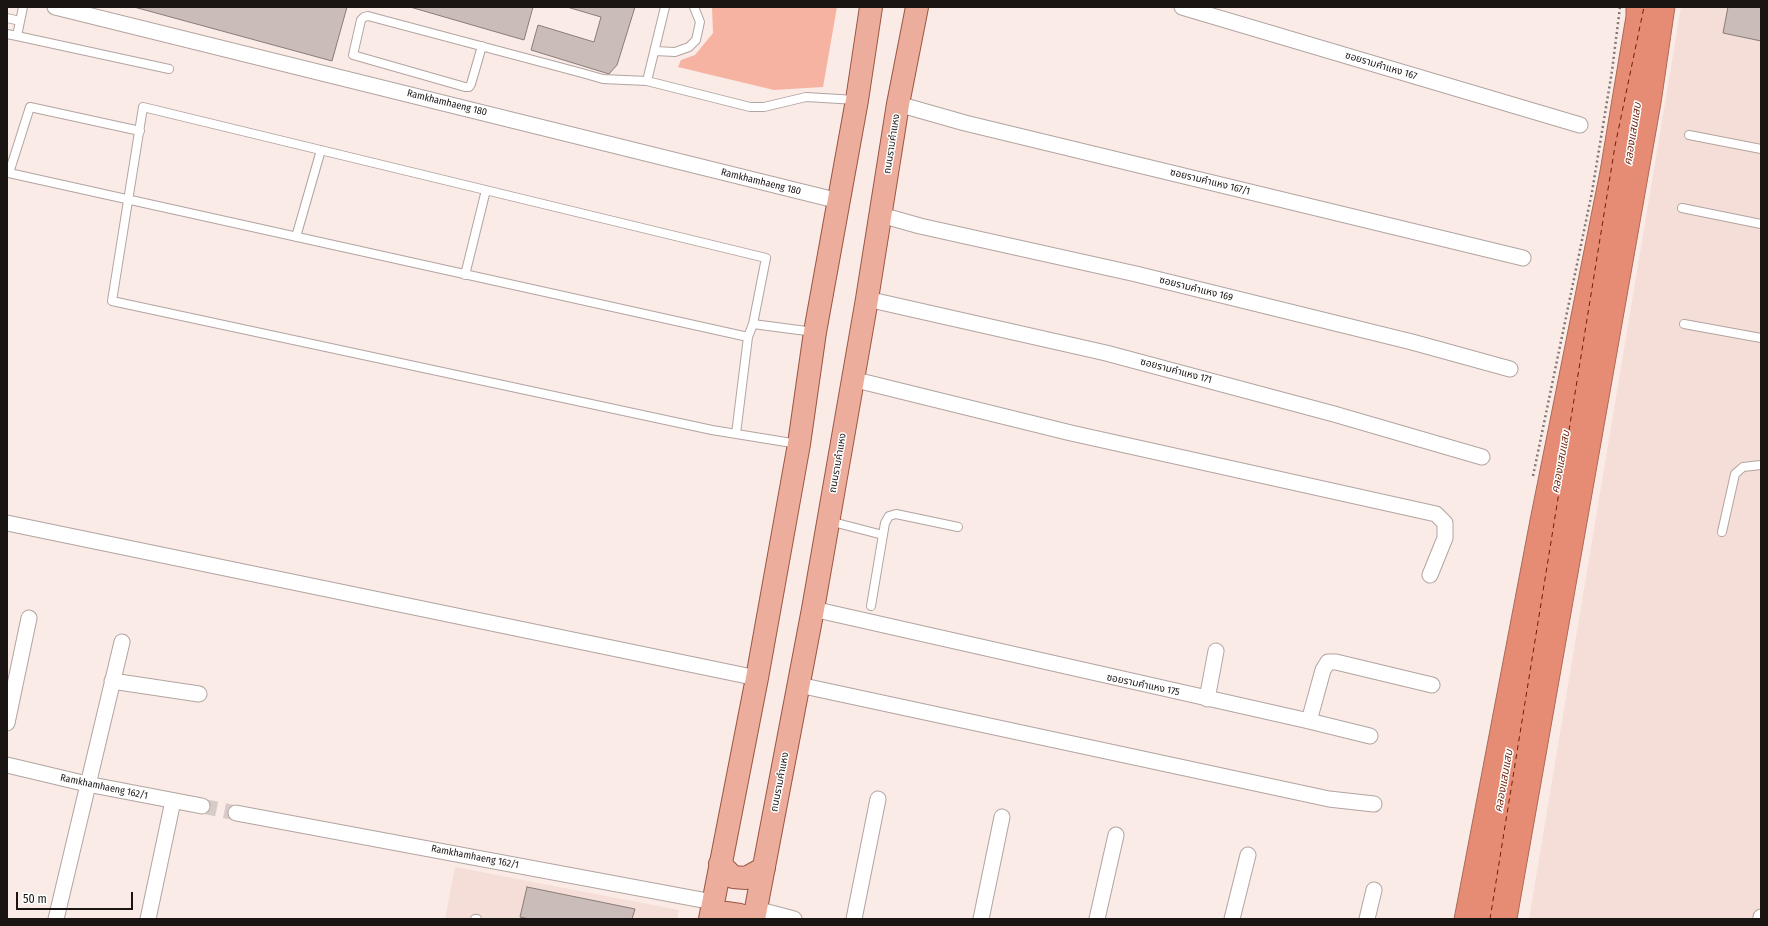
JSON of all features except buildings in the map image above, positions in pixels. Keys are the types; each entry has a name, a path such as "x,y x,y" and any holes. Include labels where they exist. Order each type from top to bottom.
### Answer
{"main road":[{"path":"751,916 712,913 720,864 757,678 799,444 815,332 857,100 872,7"},
{"name":"ถนนรามคำแหง","path":"751,916 764,868 813,609 867,299 898,104 917,7"},
{"path":"720,864 733,877 746,878 764,868"}],"street":[{"name":"Ramkhamhaeng 180","path":"55,7 839,201"},
{"name":"ซอยรามคำแหง 167","path":"1182,7 1580,125"},
{"name":"ซอยรามคำแหง 167/1","path":"898,104 965,123 1523,258"},
{"name":"ซอยรามคำแหง 169","path":"881,215 920,226 1136,274 1412,342 1510,369"},
{"name":"ซอยรามคำแหง 171","path":"867,299 1106,353 1334,414 1482,457"},
{"path":"852,379 1071,433 1436,514 1445,523 1445,538 1430,575"},
{"path":"7,524 757,678"},
{"name":"ซอยรามคำแหง 175","path":"813,609 1370,736"},
{"path":"7,723 29,618"},
{"path":"56,919 122,642"},
{"path":"1207,699 1216,651"},
{"path":"1309,721 1323,670 1328,662 1336,662 1432,685"},
{"path":"112,681 199,694"},
{"path":"799,685 1329,799 1374,804"},
{"name":"Ramkhamhaeng 162/1","path":"7,766 87,784 202,806"},
{"path":"854,919 878,799"},
{"path":"148,919 173,801"},
{"name":"Ramkhamhaeng 162/1","path":"236,813 712,913"},
{"path":"981,919 1002,817"},
{"path":"1097,919 1116,835"},
{"path":"1232,919 1248,854"},
{"path":"1367,919 1374,890"},
{"path":"751,916 794,919"}],"lane":[{"path":"17,36 23,7"},
{"path":"647,81 665,7"},
{"path":"654,51 676,52 689,47 696,40 700,22 694,7"},
{"path":"482,46 471,84 465,87 353,55 361,20 364,16 368,16 482,46 603,79 647,81 750,107 764,107 806,97 857,100"},
{"path":"7,18 20,21"},
{"path":"7,34 169,69"},
{"path":"140,131 30,107 9,173 748,338"},
{"path":"736,434 748,338 753,324 766,258 143,107 112,301 736,434 799,444"},
{"path":"1689,135 1761,149"},
{"path":"296,237 321,150"},
{"path":"465,275 486,190"},
{"path":"1682,208 1761,224"},
{"path":"753,324 815,332"},
{"path":"1684,324 1761,338"},
{"path":"1722,532 1735,474 1743,467 1761,465"},
{"path":"871,606 885,523 889,516 896,514 958,527"},
{"path":"828,521 883,535"}],"path":[{"path":"1532,476 1592,192 1612,71 1620,7"}],"shaded area":[{"path":"712,7 837,7 823,87 774,90 678,67 681,60 695,55 713,33"},
{"path":"1681,7 1761,7 1761,919 1529,919"},
{"path":"455,867 679,910 677,919 445,919"}],"water":[{"name":"คลองแสนแสบ","path":"1626,7 1675,7 1661,103 1517,919 1454,919 1530,520 1600,171 1626,16"}],"ferry route":[{"path":"1490,919 1615,146 1644,7"}],"tunnel":[{"path":"202,806 236,813"}]}
